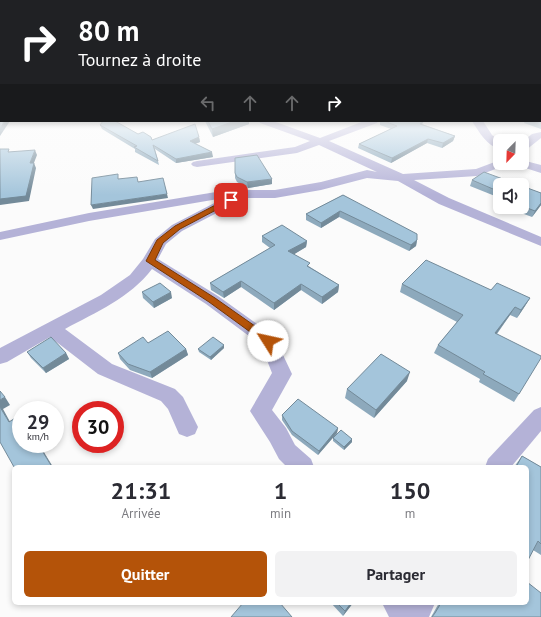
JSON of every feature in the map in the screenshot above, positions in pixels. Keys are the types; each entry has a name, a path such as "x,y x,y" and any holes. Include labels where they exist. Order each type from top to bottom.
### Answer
{"street":[{"path":"310,138 401,178 444,201 541,242"},
{"path":"197,164 298,150 328,138"},
{"path":"0,236 89,217 228,194 275,194 321,186 367,174 401,178 477,172 493,166"},
{"path":"529,166 541,169"},
{"path":"0,357 107,299 136,278 150,261 160,242 177,228 244,193"},
{"path":"150,261 212,300 268,341 282,374 260,411 278,435 287,452 301,465"},
{"path":"51,328 105,369 168,395 176,403 186,427"},
{"path":"498,465 541,416"},
{"path":"398,605 407,617"},
{"path":"414,617 420,605"}],"building":[{"path":"123,138 151,138 152,140 158,138 197,138 190,141 212,152 176,159 153,145 158,161 134,147 137,146"},
{"path":"372,138 452,138 443,143 428,139 392,158 359,144"},
{"path":"0,149 9,149 8,152 35,150 30,163 34,163 26,196 0,199"},
{"path":"257,155 272,179 247,182 237,177 235,173 235,158"},
{"path":"484,172 500,178 493,178 493,189 472,180"},
{"path":"118,174 118,179 137,177 138,182 163,178 167,194 91,205 92,178"},
{"path":"529,189 541,193 541,203 535,211 529,209"},
{"path":"343,195 417,234 417,240 411,245 340,211 321,223 306,214"},
{"path":"282,225 307,241 288,251 310,263 307,266 339,285 322,297 301,284 274,303 241,281 223,292 210,283 275,245 262,236"},
{"path":"426,260 491,290 497,283 530,298 521,310 515,307 495,333 541,356 519,394 483,374 485,372 438,345 463,315 402,284"},
{"path":"160,283 171,292 153,302 142,292"},
{"path":"168,331 186,349 150,372 128,364 118,353 143,337 148,343"},
{"path":"51,337 66,353 43,368 27,352"},
{"path":"213,337 224,345 210,357 198,349"},
{"path":"381,354 410,372 376,410 347,389"},
{"path":"0,391 5,397 0,400"},
{"path":"298,399 338,428 319,451 292,431 282,415"},
{"path":"0,407 9,422 12,420 12,453 43,453 51,465 13,465 0,442"},
{"path":"341,430 352,439 344,447 333,438"},
{"path":"522,456 541,467 541,544 538,541 529,558 529,465 517,465"},
{"path":"529,584 541,593 541,617 432,617 440,605 529,605"},
{"path":"241,605 282,605 292,617 231,617"},
{"path":"339,605 350,605 345,611"}],"route":[{"path":"231,200 177,228 160,242 150,261 212,300 268,341"}]}
